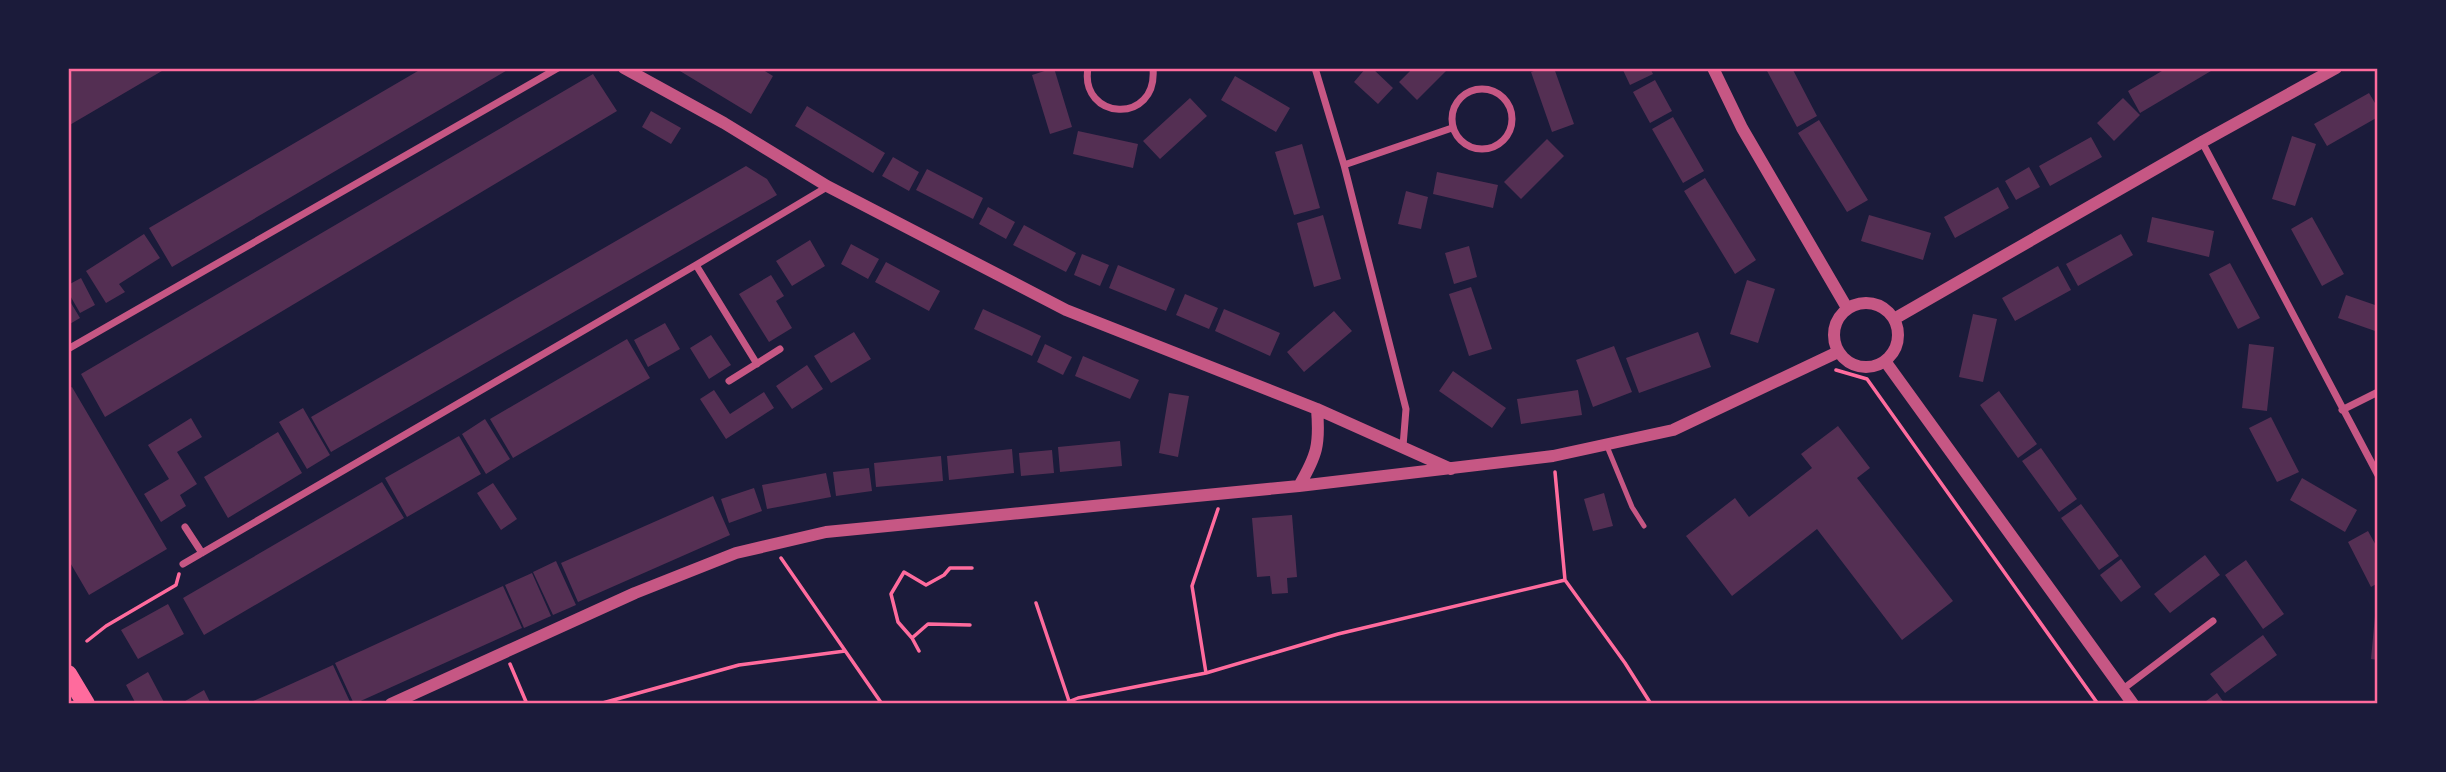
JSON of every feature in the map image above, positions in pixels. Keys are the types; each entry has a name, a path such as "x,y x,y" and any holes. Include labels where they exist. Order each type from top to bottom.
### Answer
{"highway":[{"path":"68,674 86,704"}],"street":[{"path":"68,349 558,68"},
{"path":"624,68 724,123 827,186 1066,310 1317,409 1451,469"},
{"path":"1088,68 1088,88 1094,98 1113,109 1125,110 1136,107 1145,100 1154,79 1153,68"},
{"path":"1315,68 1344,165 1406,409 1403,446"},
{"path":"1713,68 1742,128 1847,308"},
{"path":"1894,319 2336,68"},
{"path":"1487,89 1505,99 1510,108 1512,118 1507,136 1492,148 1482,150 1463,144 1452,128 1453,107 1467,92 1487,89"},
{"path":"1344,165 1452,128"},
{"path":"2202,142 2378,475"},
{"path":"183,564 827,186"},
{"path":"696,265 757,364"},
{"path":"1861,302 1872,303 1885,308 1894,319 1898,326 1897,345 1885,361 1871,367 1861,367 1843,358 1838,352 1834,343 1834,325 1847,308 1861,302"},
{"path":"729,381 780,349"},
{"path":"391,704 648,588 736,553 775,543 826,532 1223,494 1553,456 1673,429 1838,352"},
{"path":"1885,361 2133,704"},
{"path":"2343,410 2378,392"},
{"path":"1299,486 1312,464 1320,440 1317,409"},
{"path":"185,527 202,553"},
{"path":"2123,689 2213,621"}],"lane":[{"path":"1606,444 1632,507 1644,526"}],"path":[{"path":"1825,358 1838,372 1867,379 2098,704"},
{"path":"1553,456 1565,580 1651,704"},
{"path":"1206,673 1192,586 1223,494"},
{"path":"775,543 779,554 882,704"},
{"path":"87,641 106,626 176,585 183,564"},
{"path":"919,651 898,622 891,593 904,572 926,585 944,575 950,568 972,568"},
{"path":"1063,704 1206,673 1338,634 1565,580"},
{"path":"1036,603 1069,701"},
{"path":"912,638 928,625 970,625"},
{"path":"599,704 739,665 845,651"},
{"path":"503,653 527,704"}],"building":[{"path":"167,68 68,126 68,70"},
{"path":"423,68 511,68 172,267 149,228"},
{"path":"675,68 760,68 773,76 751,114"},
{"path":"1054,68 1072,127 1050,134 1032,75"},
{"path":"1366,68 1372,68 1393,88 1378,104 1354,82"},
{"path":"1413,68 1449,68 1417,100 1399,82"},
{"path":"1554,68 1574,124 1552,132 1531,72"},
{"path":"1622,68 1650,68 1653,74 1630,85"},
{"path":"1792,68 1817,116 1797,127 1766,69"},
{"path":"2167,68 2216,68 2140,113 2128,91"},
{"path":"593,74 617,111 105,417 81,374"},
{"path":"1235,76 1290,108 1276,132 1221,100"},
{"path":"1655,80 1672,111 1650,123 1633,92"},
{"path":"2369,93 2378,108 2378,117 2327,146 2314,124"},
{"path":"1190,98 1207,116 1160,159 1143,141"},
{"path":"2123,98 2140,115 2114,141 2097,123"},
{"path":"807,106 885,153 873,173 795,126"},
{"path":"651,111 681,128 671,144 642,127"},
{"path":"1673,117 1704,171 1683,183 1652,129"},
{"path":"1819,120 1868,200 1847,212 1798,133"},
{"path":"1078,131 1138,144 1133,168 1073,154"},
{"path":"2292,136 2316,144 2295,206 2272,199"},
{"path":"2091,137 2102,157 2050,186 2039,166"},
{"path":"1547,139 1564,156 1521,199 1504,182"},
{"path":"1302,144 1320,208 1294,215 1275,152"},
{"path":"893,157 919,172 909,191 882,176"},
{"path":"746,166 767,179 777,195 331,452 311,417"},
{"path":"2029,167 2040,187 2016,200 2005,181"},
{"path":"927,169 983,198 973,219 916,190"},
{"path":"1437,172 1498,185 1493,208 1433,194"},
{"path":"1705,178 1756,260 1735,274 1684,191"},
{"path":"1998,187 2009,208 1955,238 1944,217"},
{"path":"1406,191 1428,197 1421,229 1398,224"},
{"path":"988,207 1015,222 1006,239 979,224"},
{"path":"1323,215 1341,279 1314,287 1297,223"},
{"path":"1869,215 1931,233 1923,260 1861,241"},
{"path":"2152,217 2214,231 2209,257 2147,242"},
{"path":"2312,217 2344,274 2322,286 2291,229"},
{"path":"1024,225 1076,253 1066,272 1013,245"},
{"path":"144,234 160,258 119,284 125,292 106,303 86,271"},
{"path":"2121,234 2133,255 2078,286 2066,264"},
{"path":"810,240 825,266 792,286 776,261"},
{"path":"851,244 879,259 868,279 841,264"},
{"path":"1469,246 1477,277 1454,284 1445,253"},
{"path":"1082,254 1109,265 1100,286 1074,275"},
{"path":"886,262 940,291 929,311 875,282"},
{"path":"2230,263 2260,318 2238,329 2209,274"},
{"path":"1118,265 1175,289 1166,311 1109,288"},
{"path":"2058,266 2071,290 2015,321 2002,298"},
{"path":"771,275 784,296 776,301 792,328 769,342 739,294"},
{"path":"81,278 95,305 80,313 68,292 68,285"},
{"path":"1747,280 1775,289 1758,343 1730,334"},
{"path":"1471,287 1492,349 1469,356 1449,294"},
{"path":"1185,294 1218,308 1209,329 1176,315"},
{"path":"2346,295 2378,306 2378,332 2338,318"},
{"path":"68,298 80,318 68,325"},
{"path":"983,309 1041,336 1032,356 974,329"},
{"path":"1224,309 1280,333 1270,356 1215,331"},
{"path":"1334,311 1352,331 1304,372 1287,352"},
{"path":"1973,314 1997,319 1983,382 1959,377"},
{"path":"665,323 680,349 648,367 634,340"},
{"path":"854,332 871,359 831,383 814,356"},
{"path":"1698,332 1711,367 1639,393 1626,358"},
{"path":"711,335 731,365 709,379 690,348"},
{"path":"627,339 650,378 513,458 490,419"},
{"path":"1045,344 1072,357 1063,375 1037,362"},
{"path":"2249,344 2274,347 2267,411 2242,408"},
{"path":"1614,346 1632,392 1593,407 1576,360"},
{"path":"1083,356 1139,380 1130,399 1075,376"},
{"path":"807,365 823,389 792,409 776,386"},
{"path":"1453,371 1506,408 1492,428 1439,391"},
{"path":"72,387 167,549 89,595 68,559 68,389"},
{"path":"714,390 730,414 764,392 774,408 726,439 700,399"},
{"path":"1578,390 1582,415 1521,424 1517,399"},
{"path":"1999,391 2037,444 2018,458 1980,405"},
{"path":"1169,393 1189,396 1178,457 1159,453"},
{"path":"303,408 330,455 307,469 279,422"},
{"path":"2271,417 2299,472 2277,482 2249,428"},
{"path":"191,418 202,437 177,452 197,484 180,495 186,506 161,522 144,494 169,479 148,445"},
{"path":"485,419 510,459 486,474 462,434"},
{"path":"1838,426 1870,468 1857,478 1953,601 1902,640 1817,529 1732,596 1686,536 1735,498 1749,517 1812,468 1801,454"},
{"path":"278,432 302,473 228,518 204,477"},
{"path":"459,436 481,474 407,517 385,478"},
{"path":"1120,441 1122,466 1060,472 1058,447"},
{"path":"2041,448 2077,499 2059,512 2022,461"},
{"path":"1012,449 1014,473 949,480 947,456"},
{"path":"1052,450 1054,473 1021,476 1019,453"},
{"path":"941,456 943,481 876,487 874,463"},
{"path":"869,468 872,491 836,496 833,472"},
{"path":"826,473 831,497 767,509 762,485"},
{"path":"2302,478 2357,510 2345,532 2290,500"},
{"path":"382,482 404,518 204,635 183,598"},
{"path":"493,483 517,519 501,530 477,493"},
{"path":"754,488 762,511 729,523 721,499"},
{"path":"1604,493 1613,526 1593,531 1584,499"},
{"path":"713,496 730,535 578,602 561,563"},
{"path":"2081,504 2119,556 2099,570 2061,518"},
{"path":"1292,515 1297,577 1287,578 1288,593 1272,594 1270,576 1257,577 1252,518"},
{"path":"2368,531 2378,549 2378,583 2371,587 2348,542"},
{"path":"2205,555 2220,575 2170,613 2154,594"},
{"path":"2121,559 2141,587 2121,602 2100,575"},
{"path":"2246,560 2284,614 2263,629 2225,575"},
{"path":"556,561 576,605 553,615 533,572"},
{"path":"532,573 551,616 524,628 505,585"},
{"path":"503,586 522,628 354,704 335,663"},
{"path":"168,604 184,634 138,659 121,630"},
{"path":"2378,605 2378,660 2371,659"},
{"path":"2263,635 2277,655 2225,693 2210,674"},
{"path":"333,665 351,704 251,702"},
{"path":"148,672 165,704 136,704 126,685"},
{"path":"204,690 211,704 180,704"},
{"path":"2217,693 2225,704 2202,704"}]}
